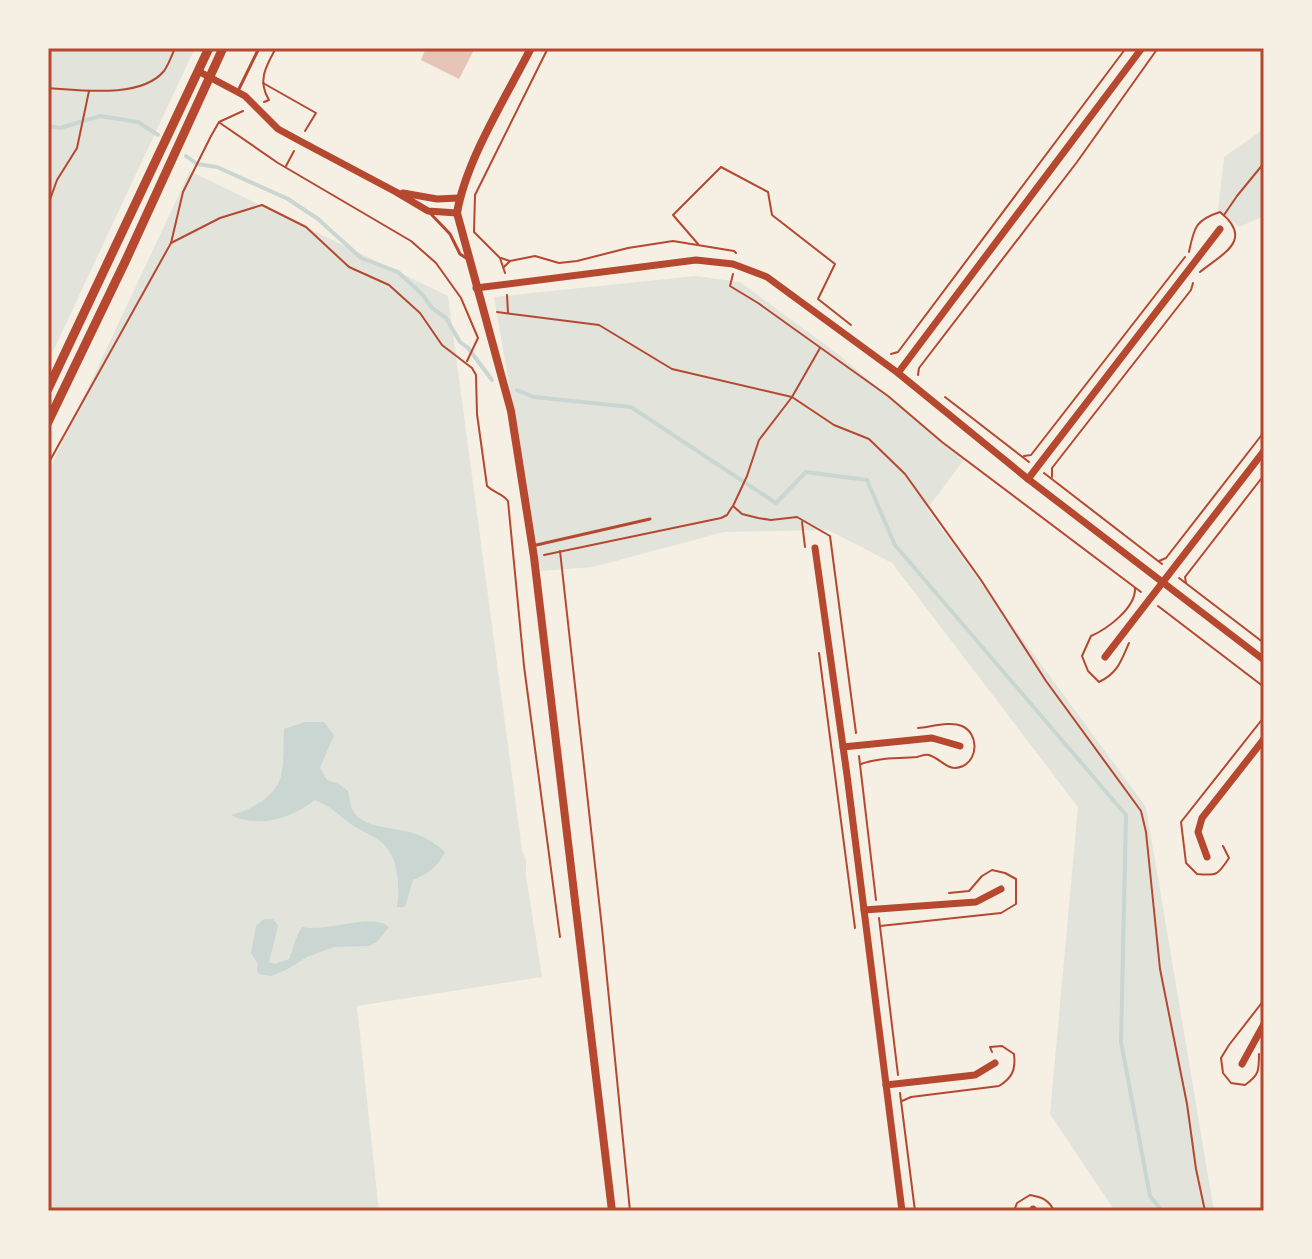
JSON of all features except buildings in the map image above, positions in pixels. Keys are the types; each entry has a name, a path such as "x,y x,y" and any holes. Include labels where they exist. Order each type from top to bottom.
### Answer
{"main road":[{"path":"48,389 209,48"},
{"path":"48,422 223,48"}],"street":[{"path":"531,48 473,161 459,198 457,213 511,411 532,546 612,1211"},
{"path":"901,369 1142,48"},
{"path":"198,71 256,105 278,129 428,211 457,213"},
{"path":"396,192 437,199 459,198"},
{"path":"1028,479 1220,229"},
{"path":"476,288 696,260 733,264 767,277 901,369 1028,479 1264,660"},
{"path":"1105,657 1264,451"},
{"path":"815,548 902,1211"},
{"path":"843,747 932,738 960,746"},
{"path":"1207,857 1198,832 1202,818 1264,739"},
{"path":"864,910 976,902 1001,889"},
{"path":"1242,1064 1264,1024"},
{"path":"886,1085 975,1075 995,1063"}],"lane":[{"path":"238,92 259,48"},
{"path":"428,211 450,234 460,254 469,260"},
{"path":"532,546 650,519"}],"path":[{"path":"48,88 89,91 136,88 150,83 164,70 175,48"},
{"path":"48,464 171,243 183,192 219,122 269,100 262,83 265,69 276,48"},
{"path":"508,314 504,267 500,258 474,232 475,195 548,48"},
{"path":"1126,48 898,352 890,355 901,369 918,377 919,368 1077,162 1158,48"},
{"path":"262,83 316,113 285,167"},
{"path":"48,205 57,180 77,148 89,91"},
{"path":"219,122 285,167 411,241 436,263 461,298 478,338 466,363"},
{"path":"1224,215 1264,163"},
{"path":"698,244 673,215 721,167 768,192 772,215 835,264 818,299 854,327"},
{"path":"171,243 220,218 262,205 306,227 349,267 389,285 420,313 442,345 476,375 477,414 487,486 508,501 526,682 560,937"},
{"path":"500,258 510,261 504,267"},
{"path":"480,300 490,311 599,325 672,369 792,397 834,425 869,439 905,474 981,580 1046,681 1141,811 1146,832 1160,969 1205,1211"},
{"path":"734,501 747,476 759,440 792,397 820,348 888,396 942,442 1264,687"},
{"path":"941,394 1264,643"},
{"path":"1158,561 1166,558 1264,432"},
{"path":"1186,584 1185,577 1264,475"},
{"path":"630,1211 560,551 721,518 733,506"},
{"path":"802,520 805,551"},
{"path":"817,642 856,934"}],"shaded area":[{"path":"48,48 195,48 48,362"},
{"path":"1264,129 1264,216 1239,227 1218,211 1224,157"},
{"path":"190,171 448,296 522,850 526,859 542,977 357,1006 379,1211 48,1211 48,473"},
{"path":"695,276 740,282 838,354 964,460 927,509 1146,807 1214,1211 1115,1211 1050,1114 1078,807 892,563 828,530 724,532 593,567 541,571 494,297"},
{"path":"305,722 324,722 334,735 320,768 327,780 348,791 351,807 361,820 421,836 445,852 432,869 413,880 405,907 397,907 397,871 386,847 320,802 315,800 275,820 253,821 231,815 258,804 275,788 282,770 284,729"},
{"path":"264,919 273,919 278,926 269,962 275,964 289,959 302,927 372,922 389,927 377,942 369,946 334,947 271,976 259,974 258,964 251,953 256,926"}],"waterway":[{"path":"48,126 60,128 100,116 138,122 158,135"},
{"path":"186,156 197,164 217,167 288,199 318,219 361,258 398,272 432,308 446,318 460,342 492,380"},
{"path":"517,390 534,397 631,407 776,503 806,472 867,480 895,545 1126,815 1121,1042 1150,1196 1162,1211"}]}
